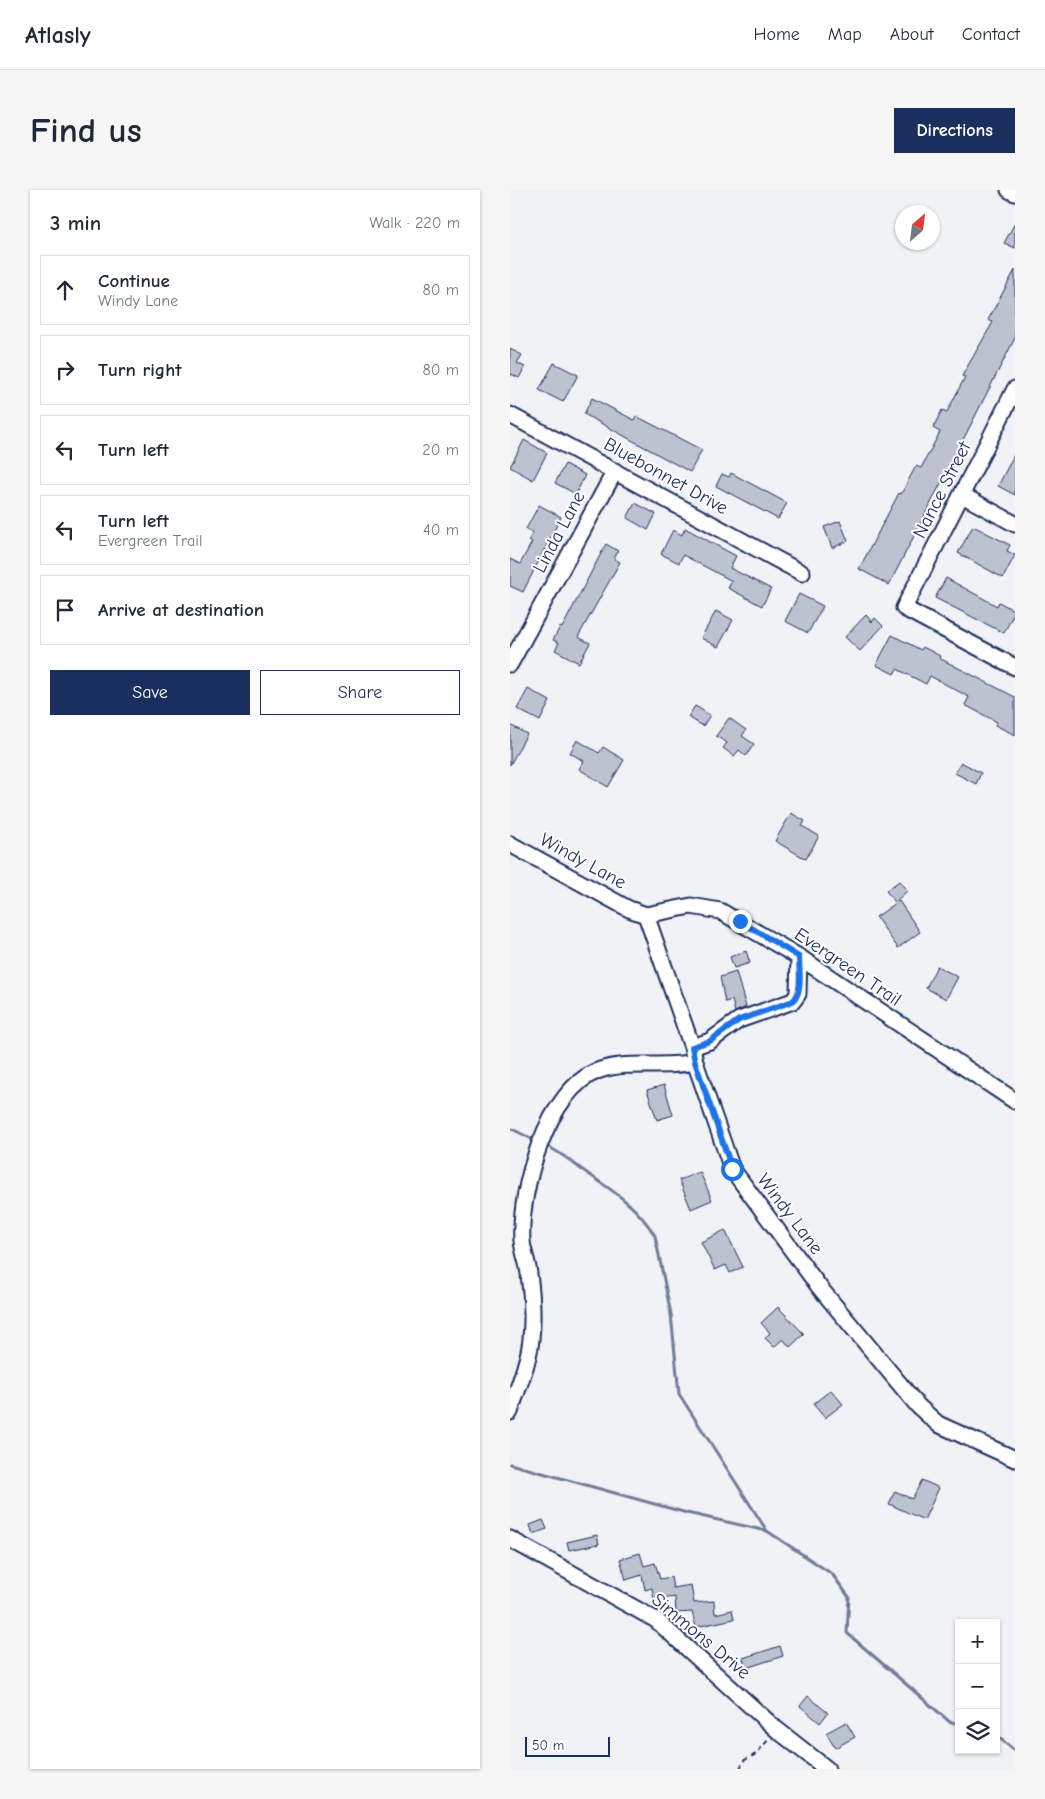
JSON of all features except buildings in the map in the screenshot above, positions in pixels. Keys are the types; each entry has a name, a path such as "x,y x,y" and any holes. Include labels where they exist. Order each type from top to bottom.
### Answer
{"street":[{"path":"1009,190 1015,193"},
{"name":"Nance Street","path":"1015,389 904,608 1015,667"},
{"name":"Bluebonnet Drive","path":"510,414 802,573"},
{"name":"Linda Lane","path":"510,664 614,471"},
{"path":"962,495 1015,524"},
{"name":"Windy Lane","path":"510,844 629,909 646,915 732,1169 820,1288 922,1410 938,1424 1015,1459"},
{"name":"Evergreen Trail","path":"646,915 691,906 720,911 799,957 1015,1100"},
{"path":"692,1047 710,1041 739,1020 793,1001 798,994 799,957"},
{"path":"510,1412 531,1341 531,1303 529,1274 522,1242 522,1209 532,1166 547,1126 570,1091 600,1070 631,1066 677,1066 695,1062"},
{"name":"Simmons Drive","path":"510,1539 656,1620 776,1728 827,1769"}],"path":[{"path":"740,1769 743,1761 766,1745 776,1728"}],"waterway":[{"path":"510,1128 532,1139"},
{"path":"549,1147 622,1198 648,1225 655,1236 671,1314 679,1394 767,1531"},
{"path":"510,1464 687,1513 767,1531 832,1574 849,1597 847,1633 951,1723 955,1723"},
{"path":"1000,1738 1015,1751"}],"route":[{"path":"732,1169 695,1062 692,1047 710,1041 739,1020 793,1001 798,994 799,988 799,957 740,921"}]}
